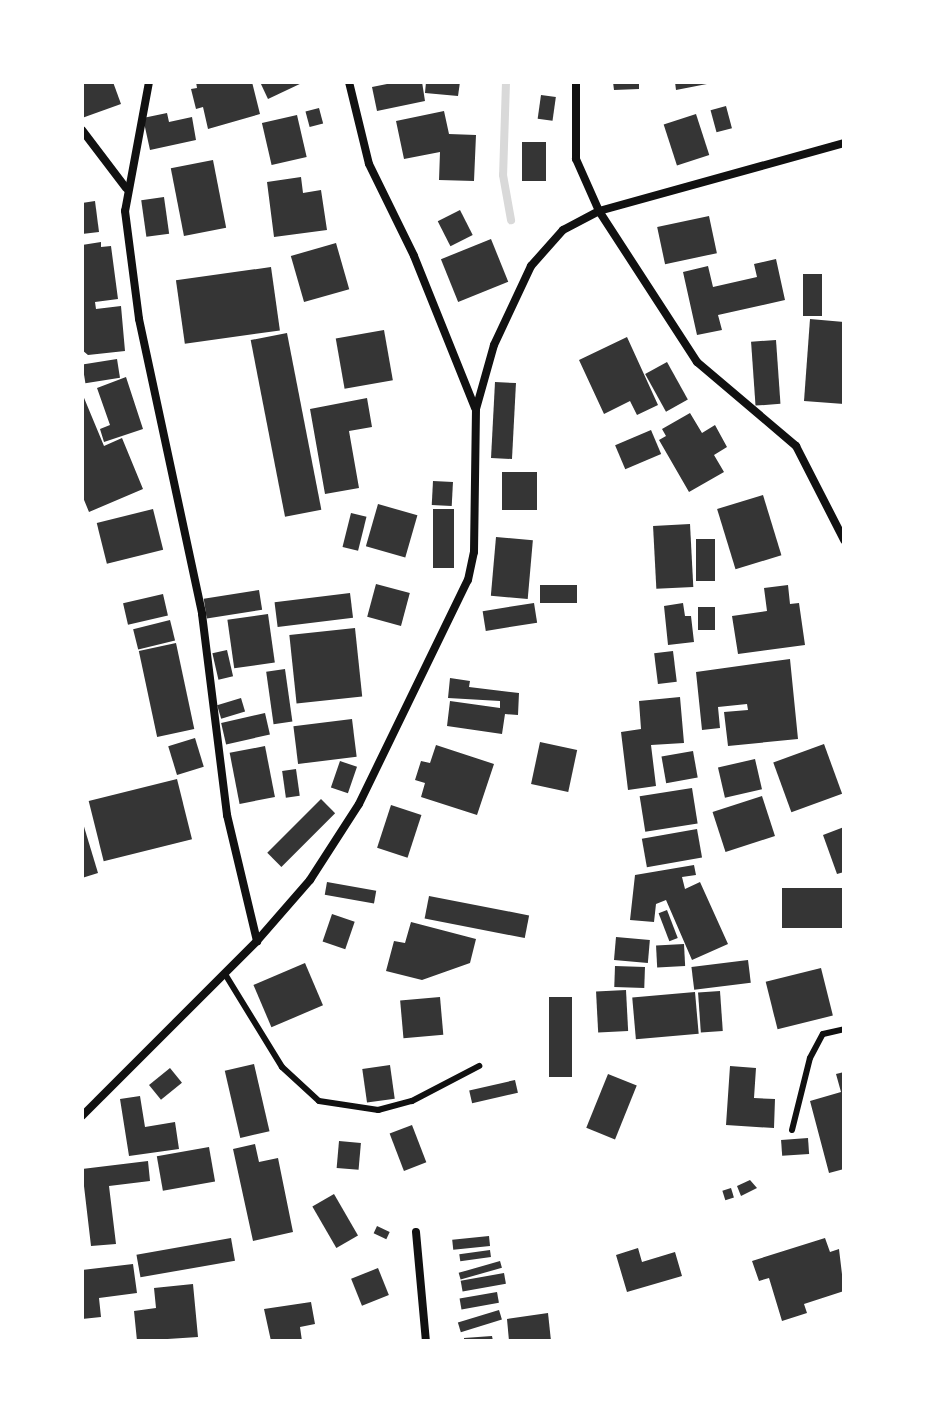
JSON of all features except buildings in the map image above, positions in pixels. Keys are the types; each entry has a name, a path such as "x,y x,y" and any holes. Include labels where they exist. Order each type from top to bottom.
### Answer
{"street":[{"path":"149,82 126,188 139,319 202,614 227,815 257,941"},
{"path":"349,82 369,164 414,256 476,409"},
{"path":"576,82 576,159 599,211 697,362 796,446 844,540"},
{"path":"82,130 126,188"},
{"path":"82,1116 257,941 310,880 359,804 402,710 450,626 474,552 476,409 505,316 531,266 563,230 599,211 844,143"},
{"path":"416,1232 426,1341"}],"lane":[{"path":"225,974 282,1067 319,1101 378,1110 412,1101 479,1066"},
{"path":"792,1130 810,1058 823,1034 844,1029"}],"waterway":[{"path":"506,82 503,175 511,220"}]}
